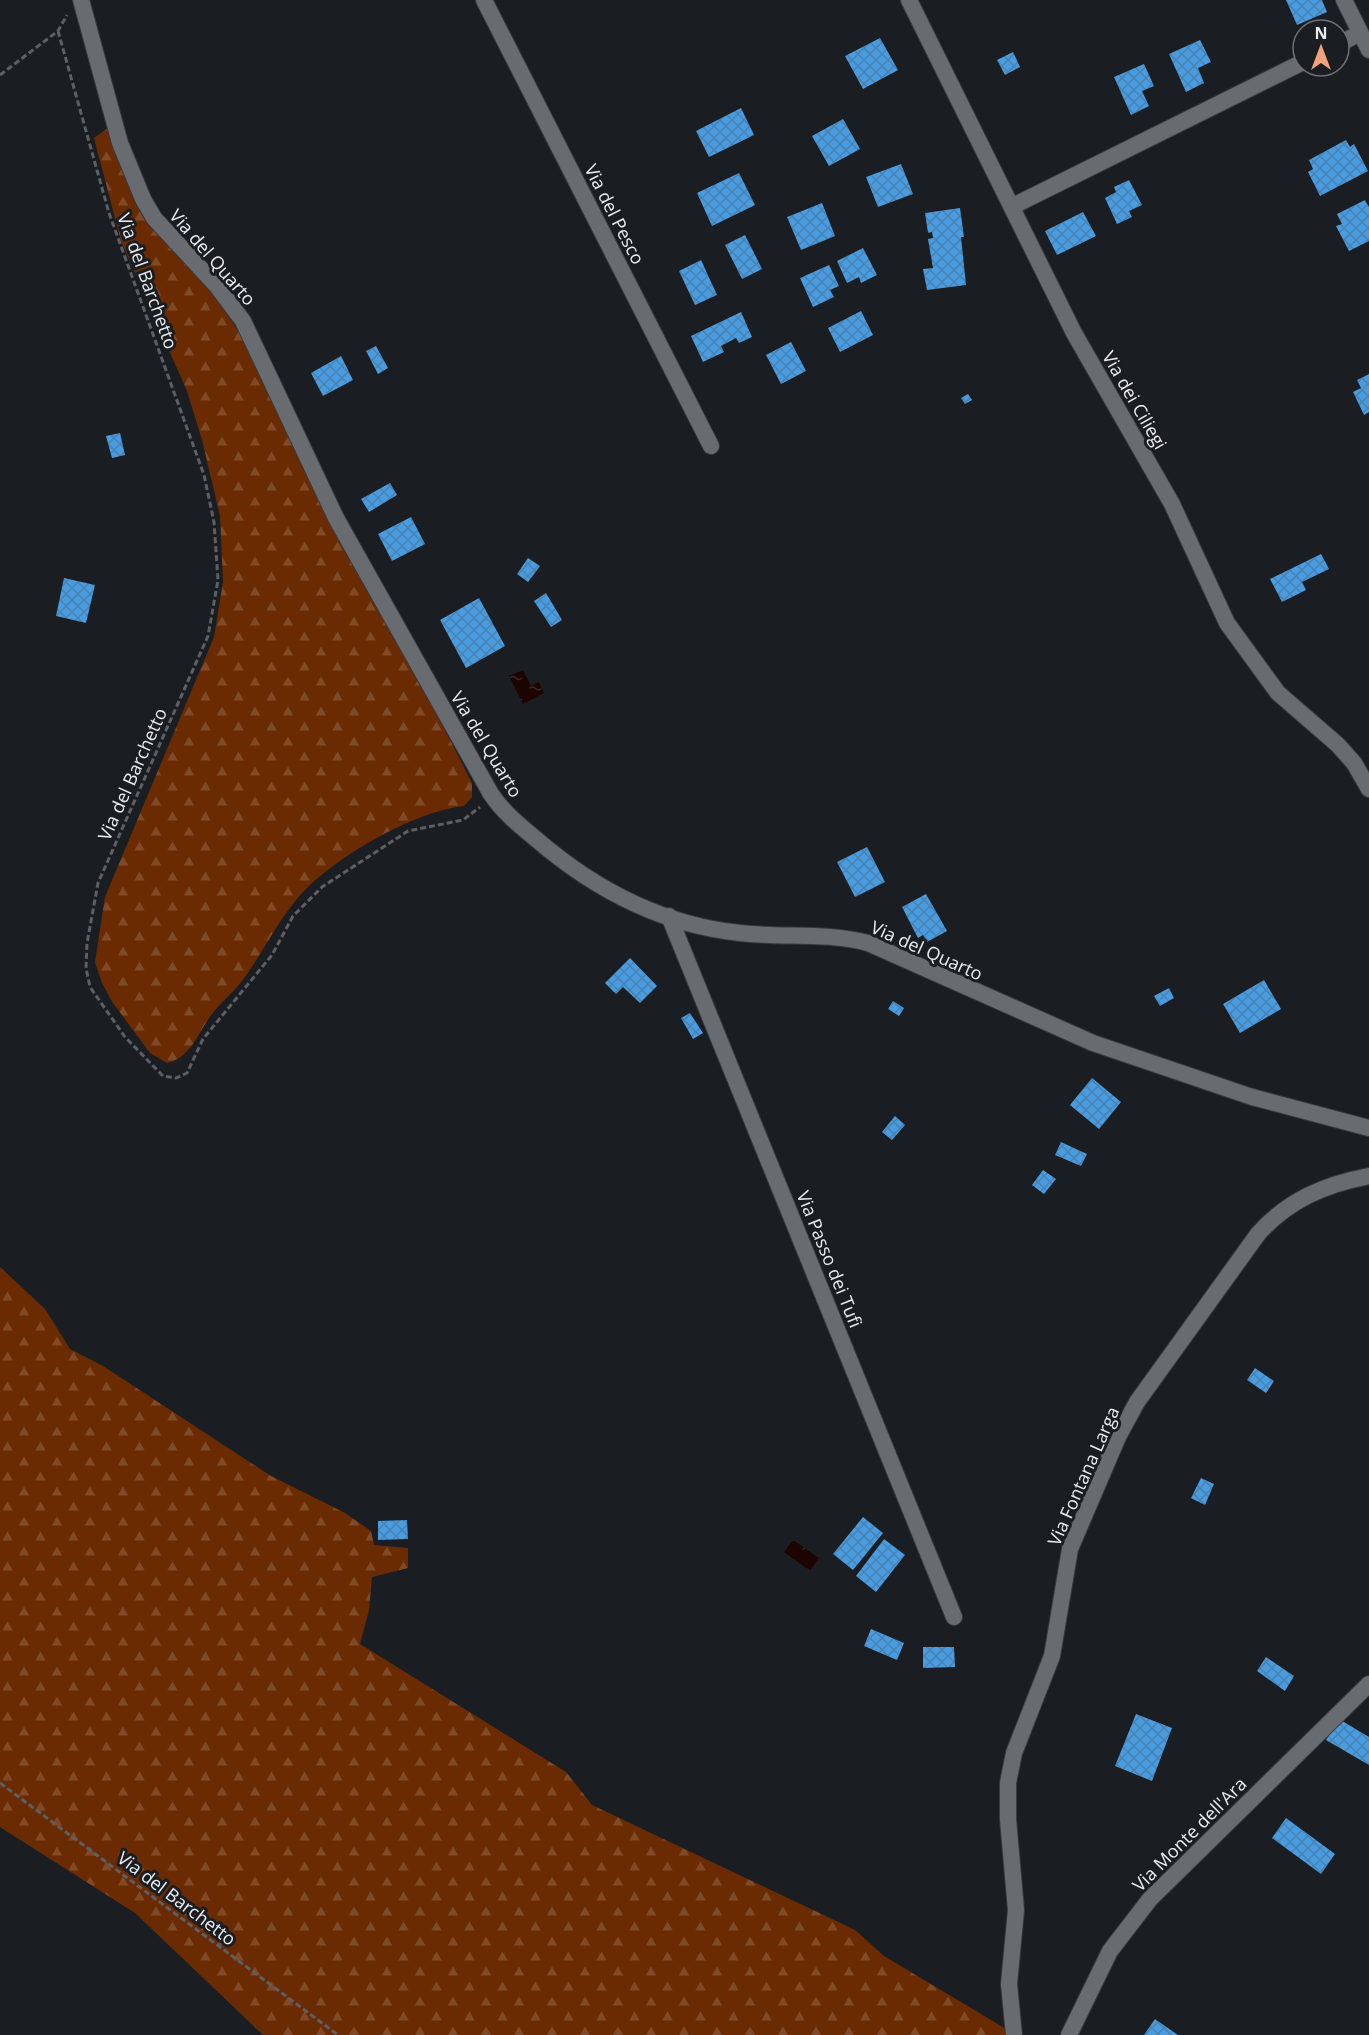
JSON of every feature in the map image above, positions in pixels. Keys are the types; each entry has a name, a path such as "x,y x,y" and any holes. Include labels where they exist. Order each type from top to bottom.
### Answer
{"street":[{"name":"Via del Pesco","path":"484,0 711,446"},
{"name":"Via dei Ciliegi","path":"909,0 1074,333 1172,504 1227,623 1278,693 1338,744 1354,764 1369,789"},
{"path":"1344,0 1369,50"},
{"name":"Via del Quarto","path":"75,5 120,143 142,199 154,218 216,285 243,321 336,518 490,794 510,818 584,878 626,900 669,916 733,932 831,936 868,943 1093,1043 1243,1094 1369,1128"},
{"path":"1351,38 1360,33"},
{"path":"1012,206 1291,68"},
{"name":"Via Passo dei Tufi","path":"669,916 954,1617"},
{"name":"Via Fontana Larga","path":"1014,2035 1009,1984 1016,1910 1008,1819 1008,1783 1014,1753 1052,1656 1065,1569 1076,1532 1118,1437 1137,1402 1263,1228 1285,1208 1310,1194 1369,1176"},
{"name":"Via Monte dell'Ara","path":"1069,2035 1110,1951 1145,1905 1369,1684"}],"path":[{"path":"0,75 58,31 75,5"},
{"name":"Via del Barchetto","path":"58,31 109,213 204,475 214,522 218,580 208,636 98,883 87,943 86,968 90,987 125,1036 163,1076 176,1078 187,1073 203,1039 272,955 293,916 322,887 408,831 470,818 490,794"},
{"name":"Via del Barchetto","path":"0,1783 338,2035"}],"green space":[{"path":"108,128 196,270 250,348 472,783 472,797 464,806 445,809 383,834 343,859 311,884 292,905 245,977 212,1014 188,1050 182,1056 167,1063 150,1053 113,1003 102,983 95,962 105,897 214,637 223,582 220,516 202,440 187,391 121,241 94,138"},
{"path":"0,1267 45,1309 70,1349 103,1366 271,1476 345,1513 371,1531 374,1545 408,1548 408,1568 372,1577 369,1610 360,1644 566,1772 592,1805 855,1930 884,1956 1016,2035 263,2035 135,1913 0,1827"}],"water":[{"path":"523,670 531,686 539,682 544,693 523,704 509,676"},
{"path":"793,1540 819,1558 810,1571 784,1552"}],"building":[{"path":"1286,0 1322,0 1327,12 1313,18 1294,18"},
{"path":"880,38 898,70 863,89 845,56"},
{"path":"1200,40 1211,62 1198,68 1204,83 1186,92 1169,54"},
{"path":"1013,52 1020,67 1005,75 997,60"},
{"path":"1144,64 1154,86 1142,91 1149,106 1131,115 1114,77"},
{"path":"741,108 754,135 709,157 696,131"},
{"path":"843,119 860,149 829,166 812,136"},
{"path":"1346,140 1350,147 1354,144 1368,171 1320,196 1308,172 1313,169 1309,160"},
{"path":"901,164 913,194 878,207 866,177"},
{"path":"739,173 755,205 712,226 697,193"},
{"path":"1129,180 1142,205 1129,211 1132,217 1117,224 1105,198 1116,192 1114,187"},
{"path":"1365,200 1369,207 1369,241 1349,251 1336,226 1342,224 1337,214"},
{"path":"822,203 835,236 801,250 787,217"},
{"path":"960,208 966,285 927,290 923,269 933,268 928,239 933,238 932,232 928,233 925,213"},
{"path":"1083,212 1096,236 1057,255 1045,231"},
{"path":"745,235 762,269 742,279 725,245"},
{"path":"863,248 877,275 861,283 859,277 847,283 837,261"},
{"path":"701,260 717,295 695,305 679,271"},
{"path":"829,265 839,286 830,290 834,297 813,307 800,278"},
{"path":"861,311 873,335 840,352 828,328"},
{"path":"741,312 752,337 739,343 736,338 721,346 724,352 703,362 691,336"},
{"path":"791,342 806,371 781,384 766,355"},
{"path":"376,346 388,368 378,374 366,351"},
{"path":"341,356 353,380 323,396 311,373"},
{"path":"1369,374 1369,412 1364,415 1353,392 1361,388 1357,380"},
{"path":"968,394 972,400 965,404 961,398"},
{"path":"120,433 125,455 112,458 106,436"},
{"path":"390,483 397,495 369,512 361,499"},
{"path":"411,517 425,544 392,561 378,534"},
{"path":"1321,554 1329,569 1302,582 1306,590 1282,602 1270,579"},
{"path":"528,558 540,566 528,582 517,574"},
{"path":"64,578 95,585 86,623 56,616"},
{"path":"546,593 562,620 551,627 534,601"},
{"path":"479,598 505,646 466,668 440,620"},
{"path":"867,847 885,882 855,897 837,862"},
{"path":"926,894 947,931 927,942 923,935 918,938 902,907"},
{"path":"630,958 657,986 640,1003 623,987 616,994 605,983"},
{"path":"1264,980 1281,1009 1240,1033 1223,1004"},
{"path":"1169,988 1174,998 1160,1006 1154,996"},
{"path":"893,1001 904,1008 899,1016 888,1009"},
{"path":"690,1013 703,1033 693,1039 681,1018"},
{"path":"1092,1078 1121,1102 1099,1129 1070,1105"},
{"path":"895,1116 905,1125 892,1140 882,1132"},
{"path":"1061,1142 1087,1154 1081,1166 1055,1155"},
{"path":"1043,1170 1056,1179 1044,1194 1032,1185"},
{"path":"1255,1368 1274,1381 1266,1393 1247,1380"},
{"path":"1201,1478 1214,1484 1205,1505 1191,1498"},
{"path":"863,1517 883,1533 853,1570 833,1554"},
{"path":"407,1520 408,1539 378,1540 378,1521"},
{"path":"884,1539 905,1555 876,1592 856,1576"},
{"path":"871,1629 904,1643 897,1660 864,1646"},
{"path":"923,1647 954,1647 955,1667 923,1668"},
{"path":"1266,1657 1294,1676 1285,1691 1257,1671"},
{"path":"1136,1714 1172,1728 1152,1781 1115,1766"},
{"path":"1339,1719 1369,1737 1369,1765 1326,1740"},
{"path":"1286,1818 1335,1854 1321,1874 1272,1838"},
{"path":"1155,2019 1178,2035 1144,2035"}]}
